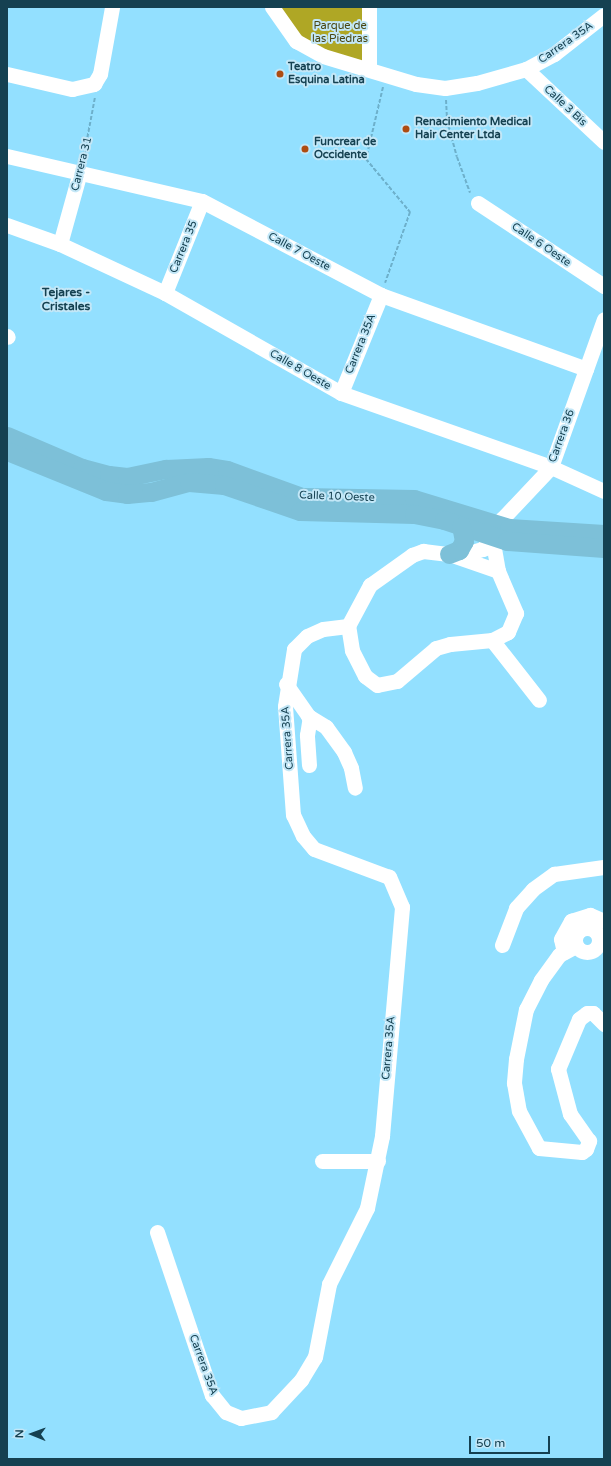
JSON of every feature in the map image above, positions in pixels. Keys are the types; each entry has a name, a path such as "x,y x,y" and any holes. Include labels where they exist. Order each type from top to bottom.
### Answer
{"main road":[{"name":"Calle 10 Oeste","path":"7,436 82,468 109,475 127,477 166,469 208,467 234,472 302,497 414,499 496,530 528,544 604,548"},
{"name":"Calle 10 Oeste","path":"7,451 106,491 120,493 151,492 189,482 224,485 300,511 414,514 461,526 496,530 599,531"},
{"path":"449,554 459,550 464,541 461,526"}],"street":[{"path":"7,74 72,89 94,84 100,74 112,7"},
{"name":"Carrera 35A","path":"272,7 296,41 323,56 387,74 416,84 445,88 477,84 526,69 554,54 604,15"},
{"path":"369,7 369,69"},
{"name":"Calle 3 Bis","path":"526,69 604,142"},
{"name":"Calle 7 Oeste","path":"7,156 202,201 381,295 586,369"},
{"name":"Carrera 31","path":"60,244 80,172"},
{"name":"Carrera 35","path":"165,293 202,201"},
{"name":"Calle 6 Oeste","path":"478,203 604,286"},
{"name":"Calle 8 Oeste","path":"7,225 60,244 165,293 341,393 550,467 604,491"},
{"name":"Carrera 35A","path":"341,393 381,295"},
{"name":"Carrera 36","path":"449,554 466,556 475,554 550,467 604,319"},
{"path":"496,530 498,571 516,613 508,632 492,640 450,644 436,648 404,677 377,685 365,676 352,650 348,626 354,611 370,585 412,555 423,551 449,554 498,571"},
{"name":"Carrera 35A","path":"157,1232 212,1395 226,1412 241,1418 258,1417 271,1412 285,1400 301,1380 314,1357 329,1284 367,1208 378,1161 402,907 389,877 314,849 303,836 293,815 286,684 294,649 307,636 323,629 348,626"},
{"path":"492,640 540,700"},
{"path":"286,684 310,717 326,727 348,759 355,788"},
{"path":"309,765 307,735 310,717"},
{"path":"502,944 512,915 533,889 554,874 604,866"},
{"path":"570,949 562,938 571,921 590,915 604,921"},
{"path":"601,943 594,930 587,928 575,935 570,949 558,955 541,980 526,1009 516,1059 514,1083 519,1111 539,1148 582,1152 586,1149 589,1141 570,1114 558,1069 579,1019 587,1013 593,1013 604,1024"},
{"path":"322,1161 378,1161"}],"path":[{"path":"381,295 410,212 366,159 387,74"},
{"name":"Carrera 31","path":"80,172 96,104 94,84"},
{"path":"445,88 447,120 457,157 470,192 478,203"}],"green space":[{"name":"Parque de las Piedras","path":"272,7 369,7 369,69 296,41"}],"place":[{"name":"Teatro Esquina Latina","path":"280,74"},
{"name":"Renacimiento Medical Hair Center Ltda","path":"406,129"},
{"name":"Funcrear de Occidente","path":"305,149"}],"district":[{"name":"Tejares - Cristales","path":"66,300"}]}
